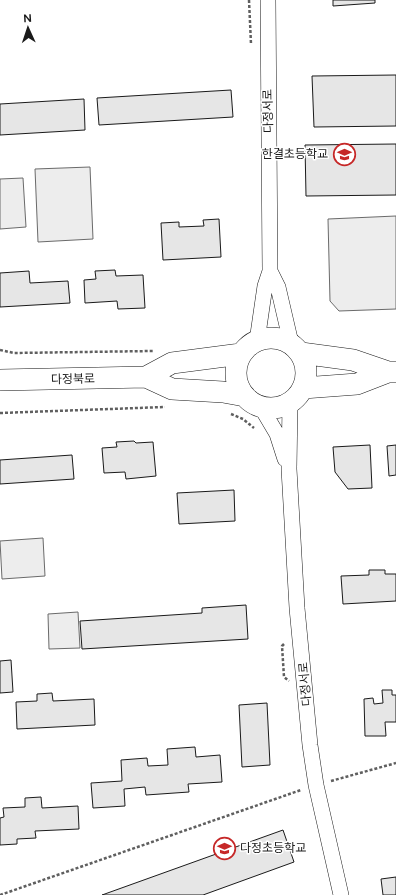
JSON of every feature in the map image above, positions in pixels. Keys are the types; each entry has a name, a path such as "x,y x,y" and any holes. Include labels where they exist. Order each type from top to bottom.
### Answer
{"street":[{"name":"다정서로","path":"268,0 270,271"},
{"path":"257,341 265,286 270,271"},
{"path":"270,271 278,287 296,348 306,365 307,377 297,396 288,469"},
{"path":"288,469 277,434 253,401 239,387 236,376 237,365 241,354 248,346 257,341 268,338 280,339 296,348 353,360 392,372"},
{"path":"146,377 172,363 241,354"},
{"path":"146,377 172,390 223,392 271,408 297,396 357,384 392,372"},
{"name":"다정북로","path":"0,380 146,377"},
{"name":"다정서로","path":"288,469 297,608 316,785 341,895"}],"path":[{"path":"249,0 251,50"},
{"path":"0,350 14,353 161,351"},
{"path":"0,412 169,407"},
{"path":"230,413 243,419 260,432"},
{"path":"286,643 282,646 284,677 290,682"},
{"path":"0,895 316,785 396,763"}],"shaded area":[{"path":"90,167 93,239 38,242 35,169"},
{"path":"23,178 26,227 0,229 0,179"},
{"path":"396,216 396,309 339,311 330,301 328,219"},
{"path":"43,538 45,576 2,579 0,541"},
{"path":"78,612 80,648 49,649 48,614"}],"building":[{"path":"333,0 375,0 375,3 333,6"},
{"path":"396,75 396,126 314,127 312,76"},
{"path":"231,90 233,117 99,125 97,98"},
{"path":"84,99 85,130 0,135 0,104"},
{"path":"396,144 396,195 306,196 305,145"},
{"path":"219,219 221,257 163,260 161,223 179,222 179,227 204,226 203,220"},
{"path":"115,270 116,276 143,275 145,308 118,309 117,301 85,303 84,280 96,279 95,271"},
{"path":"29,271 30,283 68,281 70,303 0,307 0,273"},
{"path":"134,441 136,443 153,442 156,476 126,479 125,472 104,473 102,448 117,447 116,442"},
{"path":"370,445 372,488 348,489 335,472 333,447"},
{"path":"396,445 396,475 389,476 387,446"},
{"path":"72,455 74,479 0,484 0,460"},
{"path":"234,490 235,521 179,524 177,493"},
{"path":"369,570 385,570 385,574 396,574 396,601 343,604 341,576 369,575"},
{"path":"246,605 248,639 82,649 80,621 202,613 202,608"},
{"path":"11,660 13,692 0,693 0,661"},
{"path":"382,690 392,690 392,695 396,695 396,722 385,722 386,736 365,736 364,699 373,698 374,704 383,703"},
{"path":"52,693 53,701 94,699 95,725 17,729 16,702 37,701 37,694"},
{"path":"267,703 270,765 242,767 239,705"},
{"path":"195,747 196,757 220,755 222,782 188,784 189,792 146,795 145,787 124,789 125,806 93,808 91,783 122,781 121,760 147,758 148,766 168,765 167,749"},
{"path":"41,797 42,808 78,806 79,829 35,831 36,838 17,839 17,844 0,845 0,818 4,817 3,808 25,807 25,798"},
{"path":"283,830 294,862 203,895 102,895"},
{"path":"396,877 396,895 383,895 381,879"}],"place":[{"name":"한결초등학교","path":"344,154"},
{"name":"다정초등학교","path":"224,848"}]}
